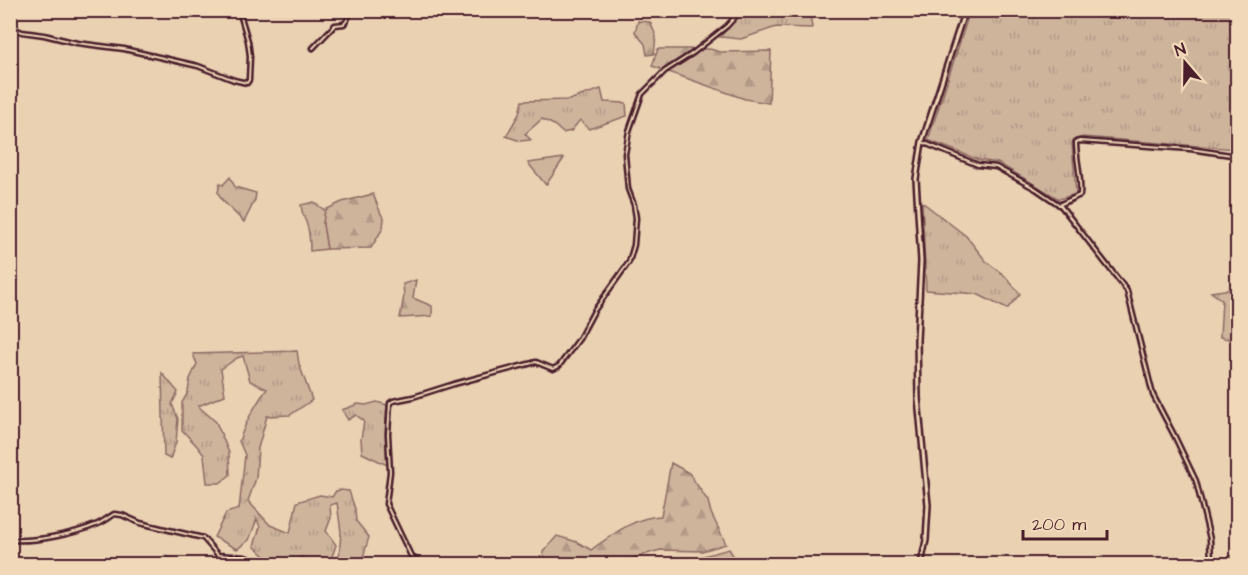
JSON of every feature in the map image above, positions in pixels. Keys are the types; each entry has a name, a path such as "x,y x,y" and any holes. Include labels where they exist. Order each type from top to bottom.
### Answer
{"main road":[{"path":"921,564 926,540 928,505 918,398 921,261 916,179 922,142 965,10"}],"street":[{"path":"10,27 22,32 198,66 247,83 250,56 239,10"},
{"path":"313,48 335,25 344,24 351,10"},
{"path":"421,564 411,556 386,504 390,472 388,434 390,403 536,362 553,369 559,366 629,262 634,245 636,218 628,189 625,153 629,130 642,94 665,70 693,53 727,26 739,10"},
{"path":"922,142 978,165 996,168 1036,189 1059,205 1126,291 1153,395 1196,481 1210,539 1212,564"},
{"path":"1059,205 1080,195 1076,142 1190,149 1238,156"},
{"path":"10,540 32,541 62,534 100,523 114,514 140,523 204,538 218,555 244,557 264,564"}],"green space":[{"path":"970,11 1237,11 1237,149 1083,137 1073,140 1072,144 1076,194 1059,199 998,163 979,160 928,140"},
{"path":"810,13 812,28 776,27 741,39 720,37 740,15"},
{"path":"638,21 650,22 656,36 654,54 647,55 645,44 635,32"},
{"path":"658,49 710,49 720,52 771,51 769,103 745,99 652,66"},
{"path":"601,89 604,102 626,103 627,116 589,129 580,120 571,131 563,133 542,119 525,134 531,140 520,141 506,136 519,114 522,101 569,100"},
{"path":"564,158 546,185 528,163"},
{"path":"230,177 235,187 256,193 244,222 221,199 218,192 220,183 223,185"},
{"path":"373,194 384,218 383,228 371,248 327,249 323,224 325,210 342,202"},
{"path":"314,202 325,210 323,224 327,249 310,251 309,231 301,205"},
{"path":"922,202 966,236 986,261 1005,276 1020,294 1007,309 977,294 926,290"},
{"path":"416,280 413,298 432,306 432,316 400,318 404,296 403,284"},
{"path":"1237,288 1238,340 1236,341 1220,337 1222,300 1211,292"},
{"path":"297,351 299,364 312,400 290,415 267,416 258,448 256,478 248,501 270,525 290,533 297,502 320,495 332,497 336,491 340,490 349,491 356,521 369,537 361,564 343,564 339,559 341,532 337,503 330,505 331,518 326,531 336,545 330,562 310,561 301,557 294,564 272,562 254,546 260,527 257,519 249,540 237,549 214,537 226,513 239,509 245,455 239,441 258,401 267,389 250,381 243,356 221,369 225,395 198,406 216,422 229,453 230,475 220,483 207,483 204,455 182,430 182,403 197,364 193,354"},
{"path":"162,373 178,392 172,404 178,419 176,442 170,459 164,456"},
{"path":"377,402 387,405 385,433 387,465 362,453 361,439 364,421 356,415 348,420 342,410 358,404 366,405"},
{"path":"671,463 689,473 708,501 711,513 726,544 702,551 660,550 627,560 629,564 545,564 543,552 557,536 577,542 591,550 633,523 661,516"},
{"path":"729,549 738,563 630,564 696,558"},
{"path":"164,556 188,562 189,564 153,564"}]}
